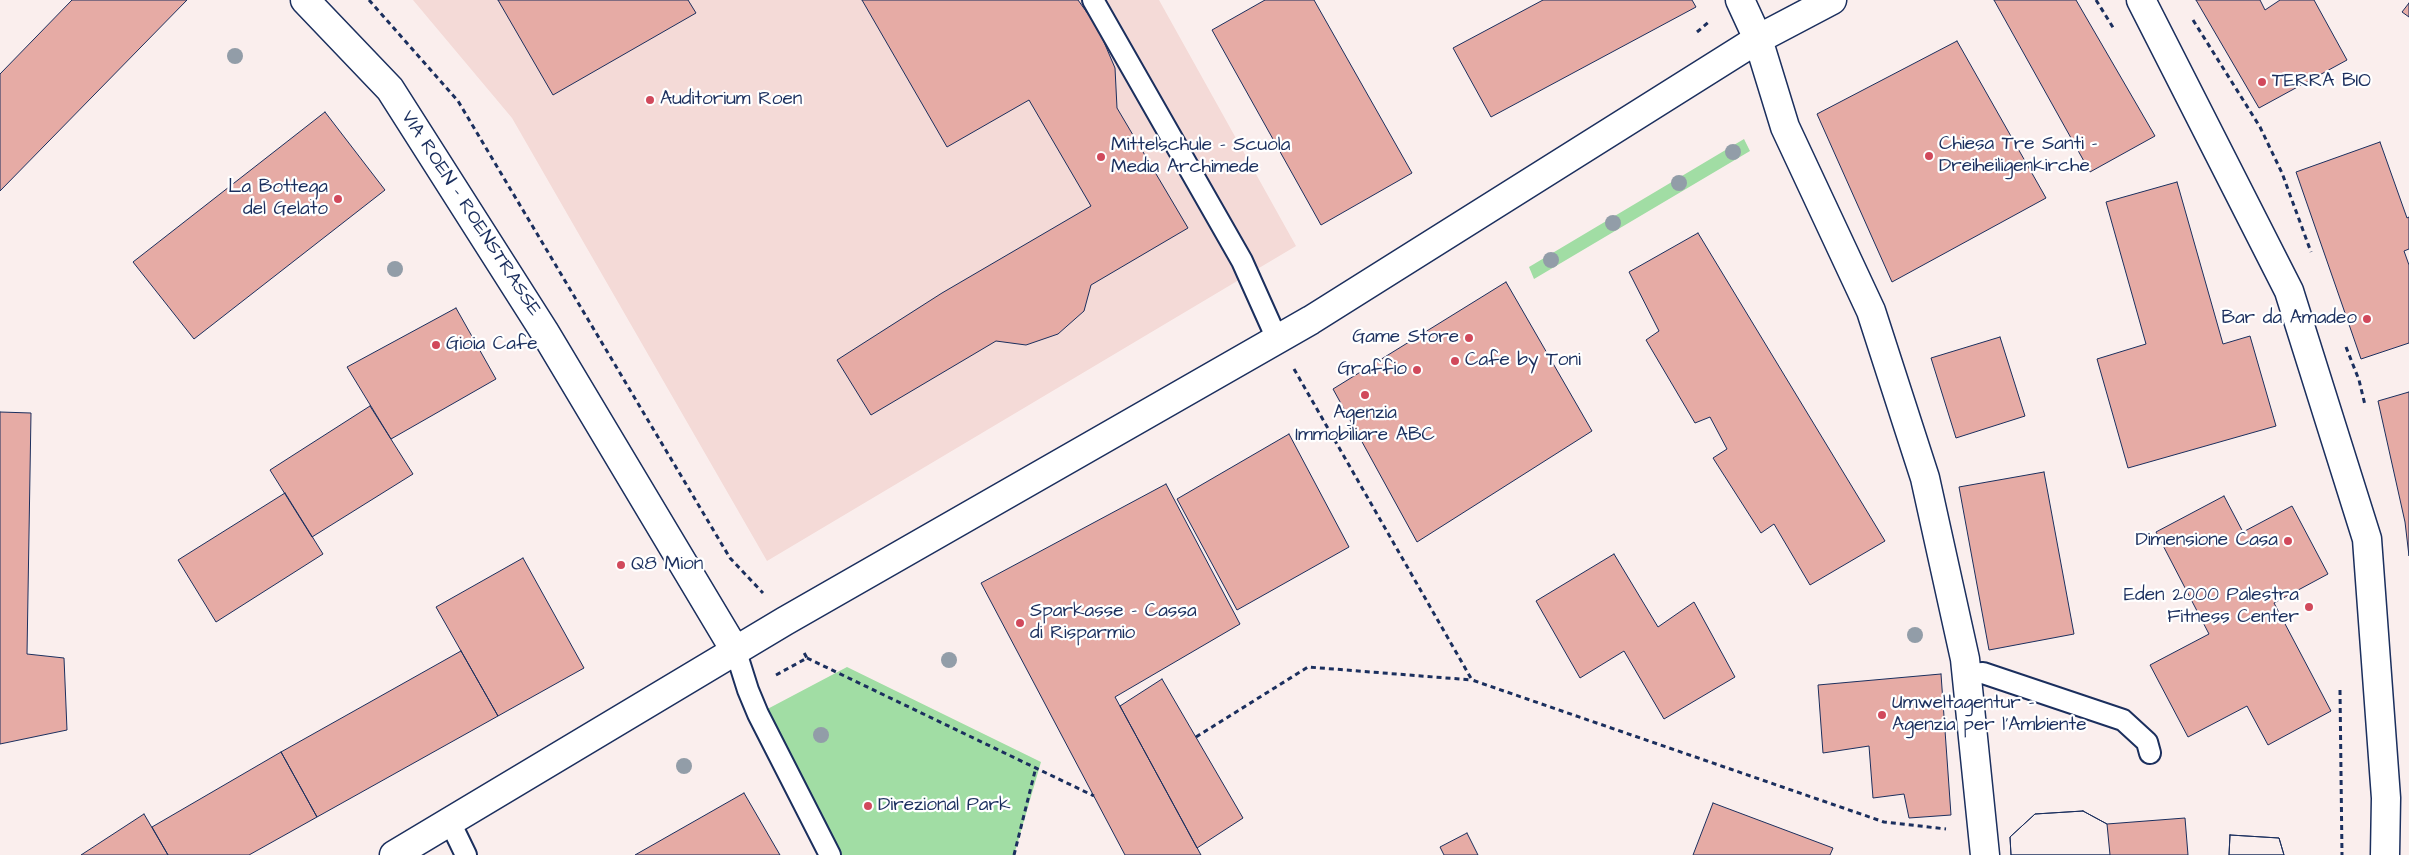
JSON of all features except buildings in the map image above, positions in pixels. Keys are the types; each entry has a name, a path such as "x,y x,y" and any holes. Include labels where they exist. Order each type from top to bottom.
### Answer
{"street":[{"name":"VIA ROEN - ROENSTRASSE","path":"305,0 390,89 544,331 710,605 736,652"},
{"path":"1740,0 1758,39 1785,127 1871,311 1924,478 1967,674 1985,844"},
{"path":"394,855 785,621 1277,339 1758,39 1832,0"},
{"path":"2141,0 2289,291 2367,540 2386,798 2385,855"}],"lane":[{"path":"1093,0 1242,261 1277,339"},
{"path":"736,652 758,714 830,855"},
{"path":"1967,674 1983,673 2123,720 2147,742 2150,753"},
{"path":"450,822 466,855"}],"path":[{"path":"369,0 458,101 730,558"},
{"path":"2096,0 2116,33"},
{"path":"1277,339 1472,680"},
{"path":"808,658 1094,796"},
{"path":"1196,737 1308,667 1472,680 1884,822 1985,844"},
{"path":"2340,683 2342,855"},
{"path":"1014,855 1036,767"}],"shaded area":[{"path":"413,0 1159,0 1296,246 767,561 512,118"}],"green space":[{"path":"1744,139 1750,151 1534,279 1529,267"},
{"path":"847,667 1041,762 1014,855 830,855 758,714"}],"place":[{"name":"TERRA BIO","path":"2262,82"},
{"name":"Auditorium Roen","path":"650,100"},
{"name":"Chiesa Tre Santi - Dreiheiligenkirche","path":"1929,156"},
{"name":"Mittelschule - Scuola Media Archimede","path":"1101,157"},
{"name":"La Bottega del Gelato","path":"338,199"},
{"name":"Bar da Amadeo","path":"2367,319"},
{"name":"Game Store","path":"1469,338"},
{"name":"Gioia Cafe","path":"436,345"},
{"name":"Cafe by Toni","path":"1455,361"},
{"name":"Graffio","path":"1417,370"},
{"name":"Agenzia Immobiliare ABC","path":"1365,395"},
{"name":"Dimensione Casa","path":"2288,541"},
{"name":"Q8 Mion","path":"621,565"},
{"name":"Eden 2000 Palestra Fitness Center","path":"2309,607"},
{"name":"Sparkasse - Cassa di Risparmio","path":"1020,623"},
{"name":"Umweltagentur - Agenzia per l'Ambiente","path":"1882,715"},
{"name":"Direzional Park","path":"868,806"}]}
